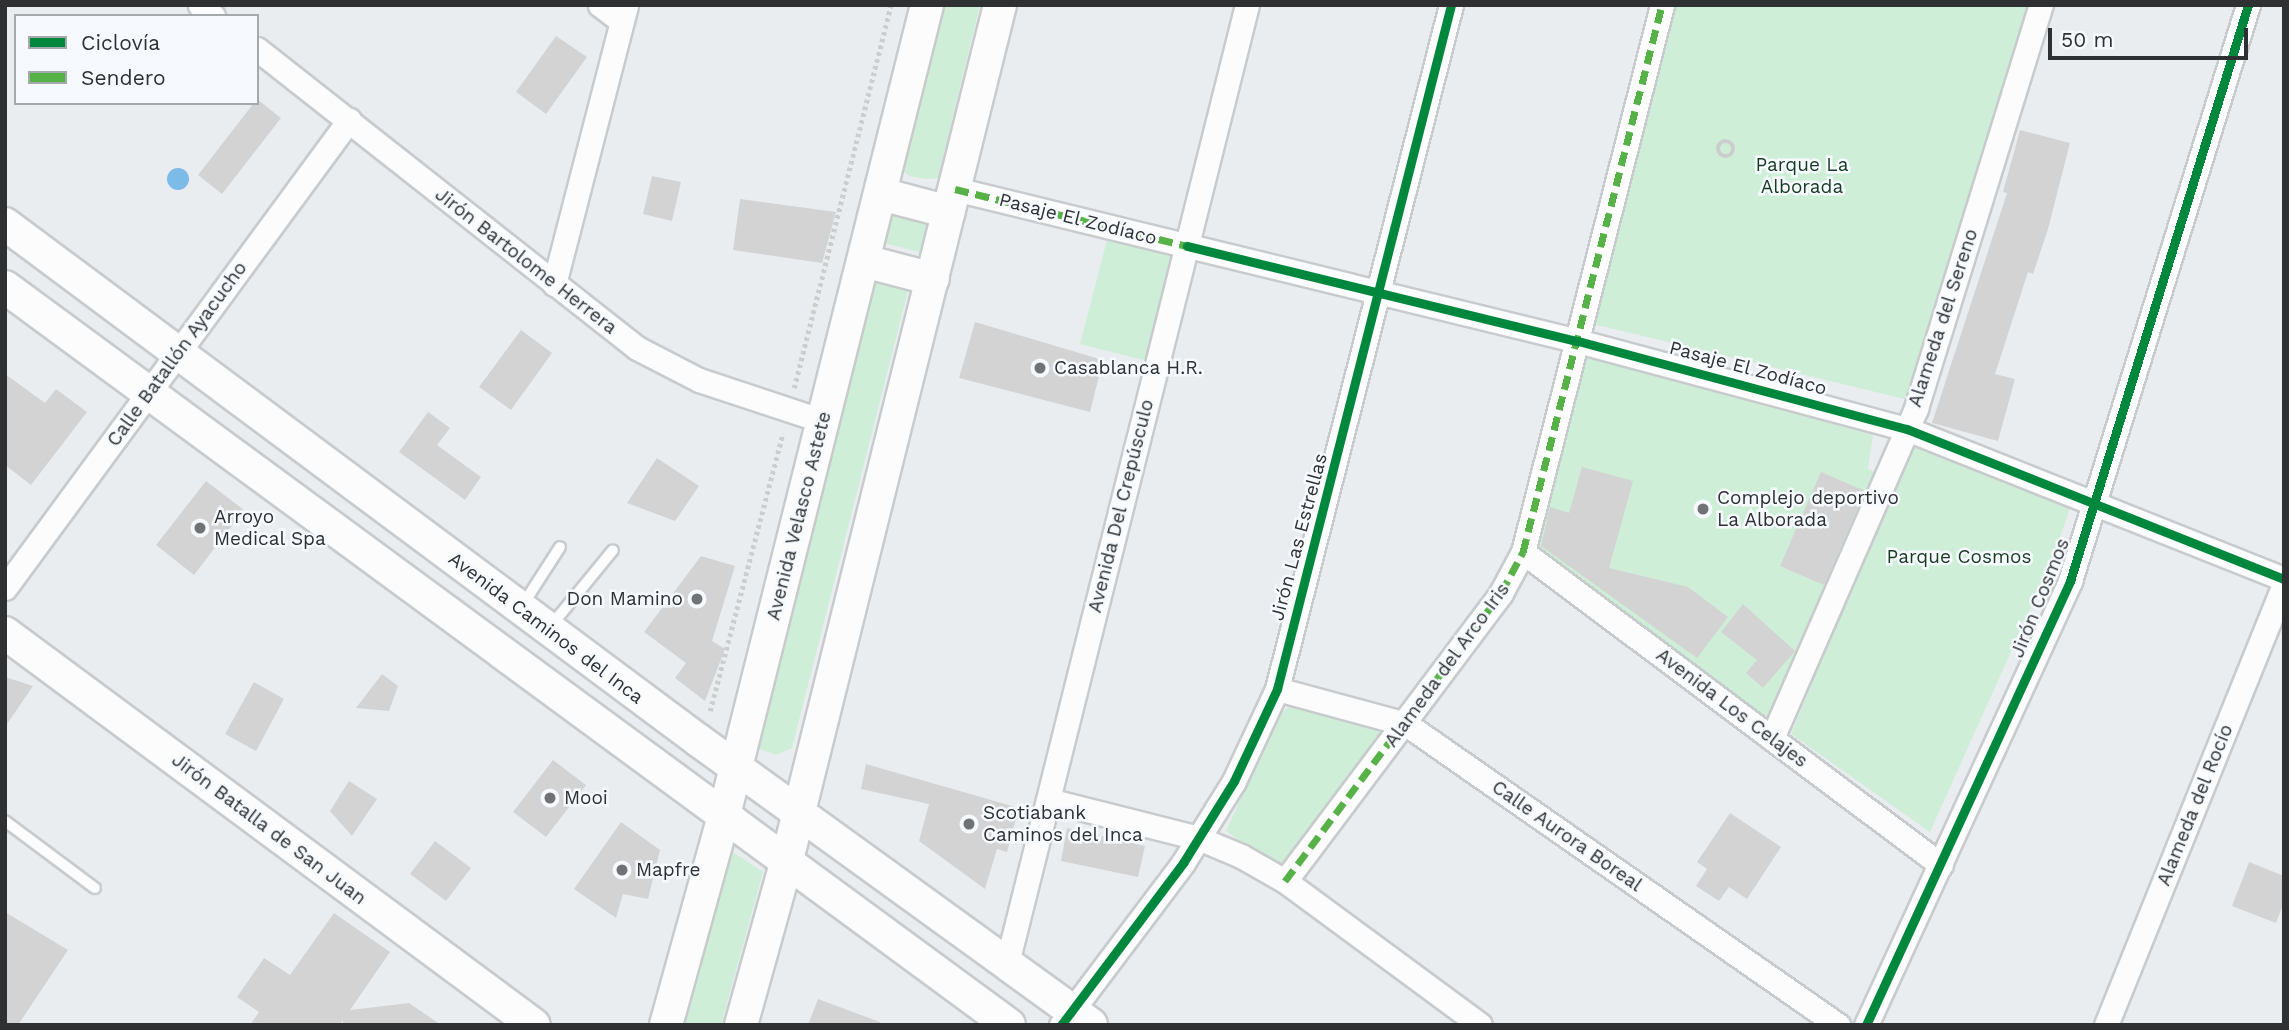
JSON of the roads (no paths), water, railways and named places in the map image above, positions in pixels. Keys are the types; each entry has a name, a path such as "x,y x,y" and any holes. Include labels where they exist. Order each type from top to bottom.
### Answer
{"main road":[{"name":"Avenida Velasco Astete","path":"666,1025 723,819 927,5"},
{"path":"741,1025 799,814 1000,5"},
{"path":"881,194 952,201"},
{"name":"Avenida Caminos del Inca","path":"5,224 176,354 1075,1020"},
{"path":"864,261 933,279"},
{"path":"5,287 723,819 1009,1025"},
{"name":"Jirón Batalla de San Juan","path":"5,633 534,1025"}],"street":[{"path":"554,284 624,13 600,5"},
{"name":"Avenida Del Crepúsculo","path":"1006,967 1247,5"},
{"name":"Jirón Las Estrellas","path":"1075,1020 1234,781 1277,689 1381,292 1451,5"},
{"name":"Alameda del Arco Iris","path":"1285,881 1406,724 1501,593 1523,552 1662,5"},
{"name":"Alameda del Sereno","path":"1772,738 1907,429 2041,5"},
{"name":"Jirón Cosmos","path":"1866,1025 2070,581 2248,5"},
{"name":"Jirón Bartolome Herrera","path":"259,51 636,348 699,380 823,421"},
{"name":"Calle Batallón Ayacucho","path":"5,588 349,120"},
{"name":"Pasaje El Zodíaco","path":"952,201 1186,246 1381,292 1578,341 1907,429 2095,501 2284,579"},
{"name":"Avenida Los Celajes","path":"1523,552 1941,864"},
{"name":"Alameda del Rocío","path":"2106,1025 2284,585"},
{"name":"Calle Aurora Boreal","path":"1277,689 1406,724 1838,1025"},
{"path":"1048,800 1198,838 1285,881 1480,1025"}],"lane":[{"path":"520,608 560,547"},
{"path":"548,629 613,550"},
{"path":"5,821 95,888"}],"water":[{"path":"178,168 186,171 189,179 186,187 178,190 170,187 167,179 170,171"}],"place":[{"name":"Casablanca H.R.","path":"1040,368"},
{"name":"Complejo deportivo La Alborada","path":"1703,509"},
{"name":"Arroyo Medical Spa","path":"200,528"},
{"name":"Don Mamino","path":"697,599"},
{"name":"Mooi","path":"550,798"},
{"name":"Scotiabank Caminos del Inca","path":"969,824"},
{"name":"Mapfre","path":"622,870"}],"park label":[{"name":"Parque La Alborada","path":"1802,176"},
{"name":"Parque Cosmos","path":"1959,557"}]}
